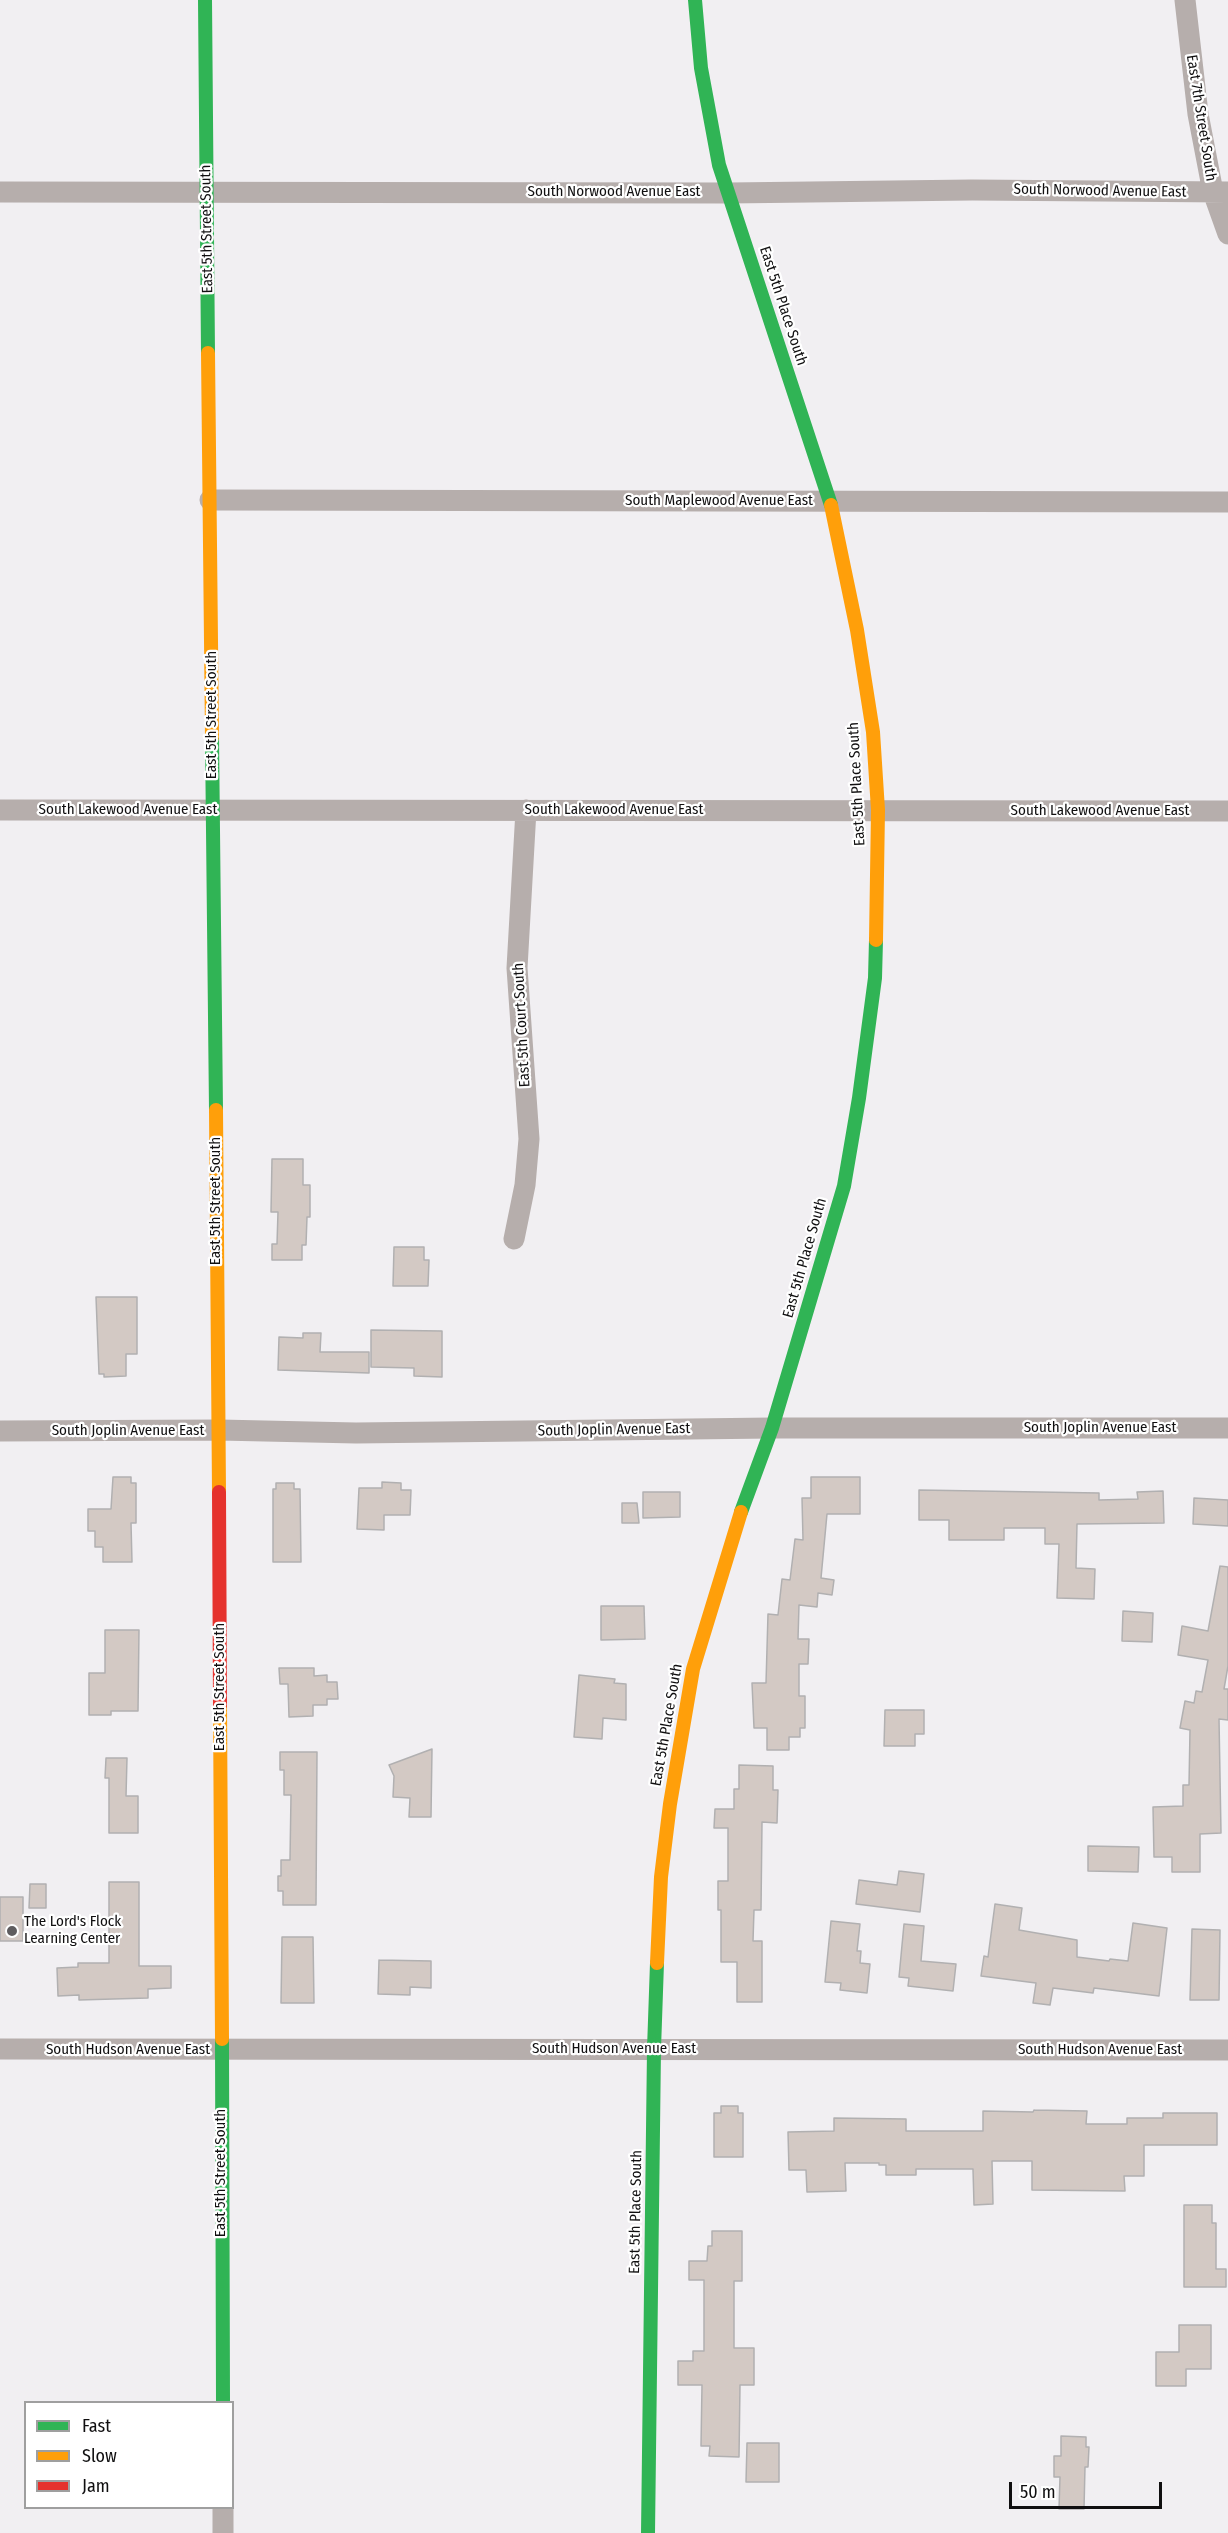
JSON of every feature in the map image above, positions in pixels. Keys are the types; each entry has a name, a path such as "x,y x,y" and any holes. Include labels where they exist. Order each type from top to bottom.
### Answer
{"street":[{"name":"East 5th Street South","path":"205,0 219,1430 223,2401"},
{"name":"East 5th Place South","path":"648,2533 654,2049 661,1877 670,1804 693,1669 737,1522 772,1428 844,1186 859,1098 875,978 878,810 871,720 857,630 830,501 711,134 694,0"},
{"name":"East 7th Street South","path":"1185,0 1198,114 1220,192 1228,234"},
{"name":"South Norwood Avenue East","path":"0,192 729,193 972,190 1220,192"},
{"name":"South Maplewood Avenue East","path":"210,500 1228,502"},
{"name":"South Lakewood Avenue East","path":"0,810 1228,811"},
{"name":"East 5th Court South","path":"514,1239 525,1185 529,1139 518,968 526,810"},
{"name":"South Joplin Avenue East","path":"0,1431 219,1430 366,1433 772,1428 1228,1428"},
{"name":"South Hudson Avenue East","path":"0,2049 1228,2050"},
{"path":"223,2509 224,2533"}],"building":[{"path":"272,1159 303,1159 303,1185 310,1185 310,1217 307,1217 306,1245 302,1245 302,1260 272,1260 272,1244 277,1244 278,1212 271,1212"},
{"path":"394,1247 424,1247 424,1260 429,1260 428,1286 393,1286"},
{"path":"96,1297 137,1297 137,1354 126,1354 126,1376 104,1377 104,1374 99,1374"},
{"path":"371,1330 442,1331 442,1377 414,1376 414,1368 371,1367"},
{"path":"303,1333 321,1333 320,1352 369,1352 369,1373 278,1370 279,1337 303,1338"},
{"path":"113,1477 131,1477 131,1483 136,1483 136,1523 131,1523 132,1562 103,1562 103,1547 95,1547 95,1531 88,1531 88,1509 111,1509"},
{"path":"811,1477 860,1477 860,1514 827,1514 821,1578 834,1580 832,1595 818,1593 817,1607 799,1605 798,1639 809,1639 808,1664 799,1664 799,1696 805,1696 805,1728 800,1728 800,1737 789,1737 789,1750 767,1750 767,1728 754,1728 752,1683 766,1683 768,1614 778,1615 782,1579 790,1580 795,1539 803,1540 802,1498 811,1498"},
{"path":"382,1482 401,1483 401,1490 411,1490 410,1515 384,1515 384,1530 357,1529 359,1488 382,1488"},
{"path":"276,1483 294,1483 294,1489 300,1489 301,1562 273,1562 273,1489 276,1489"},
{"path":"919,1490 1099,1493 1099,1500 1138,1499 1137,1492 1163,1491 1164,1523 1077,1524 1076,1568 1095,1569 1094,1599 1057,1598 1059,1544 1045,1544 1045,1528 1004,1528 1004,1540 949,1540 949,1520 919,1520"},
{"path":"643,1492 680,1492 680,1517 643,1518"},
{"path":"1194,1498 1228,1500 1228,1526 1193,1524"},
{"path":"622,1503 637,1503 639,1523 622,1523"},
{"path":"1220,1566 1228,1567 1228,1666 1224,1689 1228,1689 1228,1720 1219,1719 1221,1833 1200,1834 1200,1872 1172,1872 1172,1857 1154,1857 1153,1807 1183,1806 1183,1785 1189,1785 1190,1730 1180,1728 1185,1701 1194,1703 1196,1691 1202,1692 1208,1660 1178,1655 1182,1626 1208,1631"},
{"path":"601,1606 644,1606 645,1639 601,1640"},
{"path":"1123,1611 1153,1613 1152,1642 1122,1641"},
{"path":"105,1630 139,1630 138,1711 111,1711 111,1715 89,1715 89,1673 105,1673"},
{"path":"279,1668 314,1668 314,1676 327,1675 327,1682 337,1682 338,1699 327,1699 327,1705 313,1705 313,1716 289,1717 288,1684 280,1684"},
{"path":"579,1675 615,1679 614,1683 626,1684 626,1720 603,1718 602,1739 574,1737"},
{"path":"885,1710 924,1710 924,1734 915,1734 915,1746 884,1746"},
{"path":"432,1749 431,1817 409,1817 410,1798 393,1797 394,1776 389,1765"},
{"path":"280,1752 317,1752 316,1905 283,1905 283,1891 278,1891 281,1860 290,1860 291,1795 284,1795 284,1770 280,1770"},
{"path":"106,1758 127,1758 126,1796 138,1796 138,1833 109,1833 109,1778 105,1778"},
{"path":"739,1765 773,1766 773,1790 778,1790 777,1823 762,1822 761,1910 754,1910 753,1941 762,1941 762,2002 737,2002 737,1962 721,1962 721,1910 718,1910 718,1881 728,1881 728,1828 714,1828 715,1809 734,1809 734,1789 739,1789"},
{"path":"1088,1846 1139,1847 1138,1872 1088,1871"},
{"path":"899,1871 924,1874 920,1912 856,1904 859,1880 897,1885"},
{"path":"109,1882 139,1882 139,1966 171,1966 171,1988 148,1989 148,1998 79,2000 79,1995 58,1996 57,1968 78,1967 78,1963 109,1963"},
{"path":"30,1884 46,1884 46,1908 29,1908"},
{"name":"The Lord's Flock Learning Center","path":"0,1897 23,1897 23,1941 0,1941"},
{"path":"995,1904 1022,1908 1019,1930 1077,1940 1077,1957 1128,1961 1133,1923 1167,1928 1159,1996 1094,1988 1093,1993 1053,1988 1050,2005 1033,2003 1036,1983 981,1976 984,1956 988,1957"},
{"path":"831,1921 860,1924 857,1951 861,1951 860,1963 870,1964 867,1993 840,1990 841,1983 825,1982"},
{"path":"904,1924 924,1926 921,1961 956,1964 953,1991 908,1986 909,1978 899,1977"},
{"path":"1192,1929 1220,1930 1219,2000 1190,2000"},
{"path":"282,1937 313,1937 314,2003 281,2003"},
{"path":"379,1960 431,1961 431,1988 410,1987 410,1995 378,1994"},
{"path":"721,2106 738,2106 738,2113 743,2113 743,2157 714,2157 714,2113 721,2113"},
{"path":"1034,2110 1087,2111 1086,2124 1127,2124 1127,2118 1163,2118 1163,2113 1217,2113 1217,2145 1144,2145 1144,2176 1124,2176 1125,2191 1032,2190 1032,2161 992,2161 993,2204 974,2205 973,2169 916,2169 916,2175 886,2175 886,2165 845,2163 846,2191 807,2192 806,2170 789,2170 788,2132 834,2131 834,2118 906,2119 906,2131 983,2131 983,2111 1033,2112"},
{"path":"1184,2205 1212,2205 1212,2223 1216,2223 1216,2269 1226,2269 1226,2287 1184,2287"},
{"path":"712,2231 742,2231 742,2281 734,2281 734,2348 754,2348 754,2385 740,2385 739,2457 709,2456 710,2446 701,2446 702,2385 678,2385 678,2361 693,2361 693,2351 704,2351 704,2280 689,2280 689,2261 707,2261 708,2246 712,2246"},
{"path":"1179,2325 1211,2325 1211,2369 1186,2369 1186,2386 1156,2386 1156,2352 1179,2352"},
{"path":"1061,2436 1086,2437 1086,2447 1089,2447 1088,2467 1085,2467 1084,2509 1059,2509 1060,2477 1054,2477 1054,2456 1061,2456"},
{"path":"747,2443 779,2443 779,2482 746,2482"}],"traffic: fast":[{"path":"205,0 208,353"},
{"path":"695,0 701,68 719,165 831,505"},
{"path":"212,737 216,1110"},
{"path":"741,1512 772,1428 844,1186 859,1098 875,978 876,940"},
{"path":"648,2533 657,1963"},
{"path":"222,2039 223,2401"}],"traffic: slow":[{"path":"208,353 212,737"},
{"path":"831,505 857,630 873,732 878,810 876,940"},
{"path":"216,1110 219,1492"},
{"path":"657,1963 661,1877 670,1804 693,1669 741,1512"},
{"path":"220,1705 222,2039"}],"traffic: jam":[{"path":"219,1492 220,1705"}],"place":[{"name":"The Lord's Flock Learning Center","path":"12,1931"}]}
